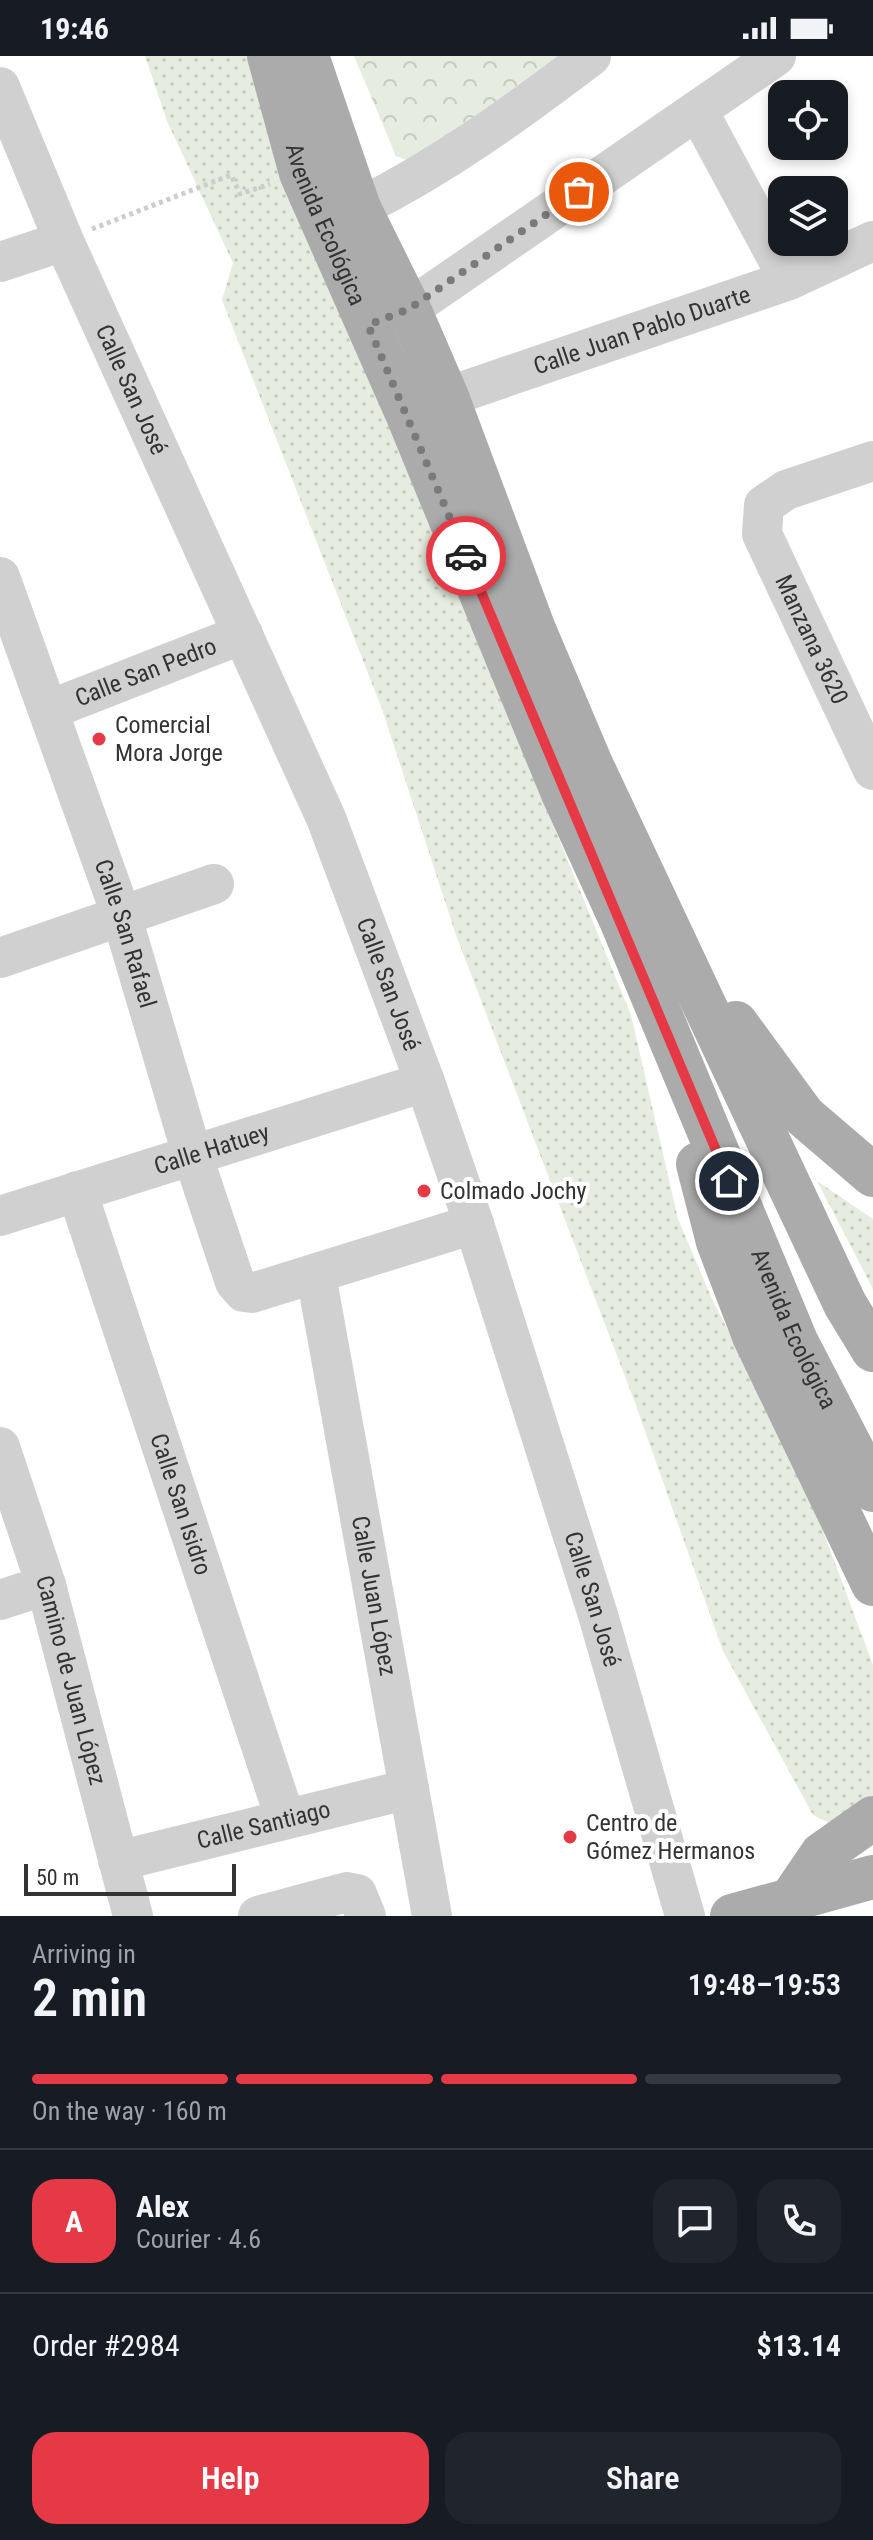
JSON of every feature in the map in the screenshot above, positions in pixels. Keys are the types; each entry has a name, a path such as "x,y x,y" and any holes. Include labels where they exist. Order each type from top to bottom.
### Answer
{"main road":[{"name":"Avenida Ecológica","path":"269,56 278,101 301,173 406,411 562,791 621,920 796,1341 873,1490"},
{"name":"Avenida Ecológica","path":"307,56 359,208 409,309 447,397 533,627 690,979 845,1304 873,1350"},
{"path":"690,979 731,1016 804,1116 873,1175"},
{"path":"695,1101 699,1170 718,1242 754,1336 873,1584"},
{"path":"792,1898 822,1854 873,1818"},
{"path":"732,1916 873,1877"}],"street":[{"path":"301,173 359,208 437,167 503,123 591,56"},
{"path":"368,325 409,309 776,56"},
{"name":"Calle San José","path":"0,87 64,241 326,818 425,1082 474,1224 598,1615 685,1916"},
{"path":"698,111 789,280"},
{"path":"0,262 64,241"},
{"name":"Calle Juan Pablo Duarte","path":"406,411 789,280 873,241"},
{"name":"Manzana 3620","path":"873,461 786,490 764,505 762,534 873,770"},
{"name":"Calle San Rafael","path":"0,577 121,914 192,1154 235,1282 244,1292 252,1293 316,1275"},
{"name":"Calle San Pedro","path":"49,710 243,634"},
{"path":"1,953 214,884"},
{"name":"Calle Hatuey","path":"0,1216 425,1082"},
{"name":"Calle San Isidro","path":"77,1191 285,1818"},
{"path":"316,1275 474,1224"},
{"name":"Calle Juan López","path":"316,1275 432,1916"},
{"name":"Camino de Juan López","path":"0,1447 46,1585 133,1916"},
{"path":"0,1600 46,1585"},
{"name":"Calle Santiago","path":"118,1861 409,1789"},
{"path":"258,1916 347,1892 357,1894 366,1916"}],"path":[{"path":"64,241 231,175 240,194"}],"green space":[{"path":"145,56 254,56 273,140 631,1015 678,1219 712,1299 804,1480 873,1665 873,1799 832,1824 813,1815 723,1651 634,1400 456,935 382,709 222,300 233,263 167,121"},
{"path":"354,56 588,56 422,166 396,156"},
{"path":"817,1181 873,1219 873,1290 872,1287"}],"way so far":[{"path":"466,556 368,325 409,309 579,192"}],"place":[{"name":"Comercial Mora Jorge","path":"99,739"},
{"name":"Colmado Jochy","path":"424,1191"},
{"name":"Centro de Gómez Hermanos","path":"570,1837"}],"route":[{"path":"466,556 562,791 621,920 729,1181"}]}
